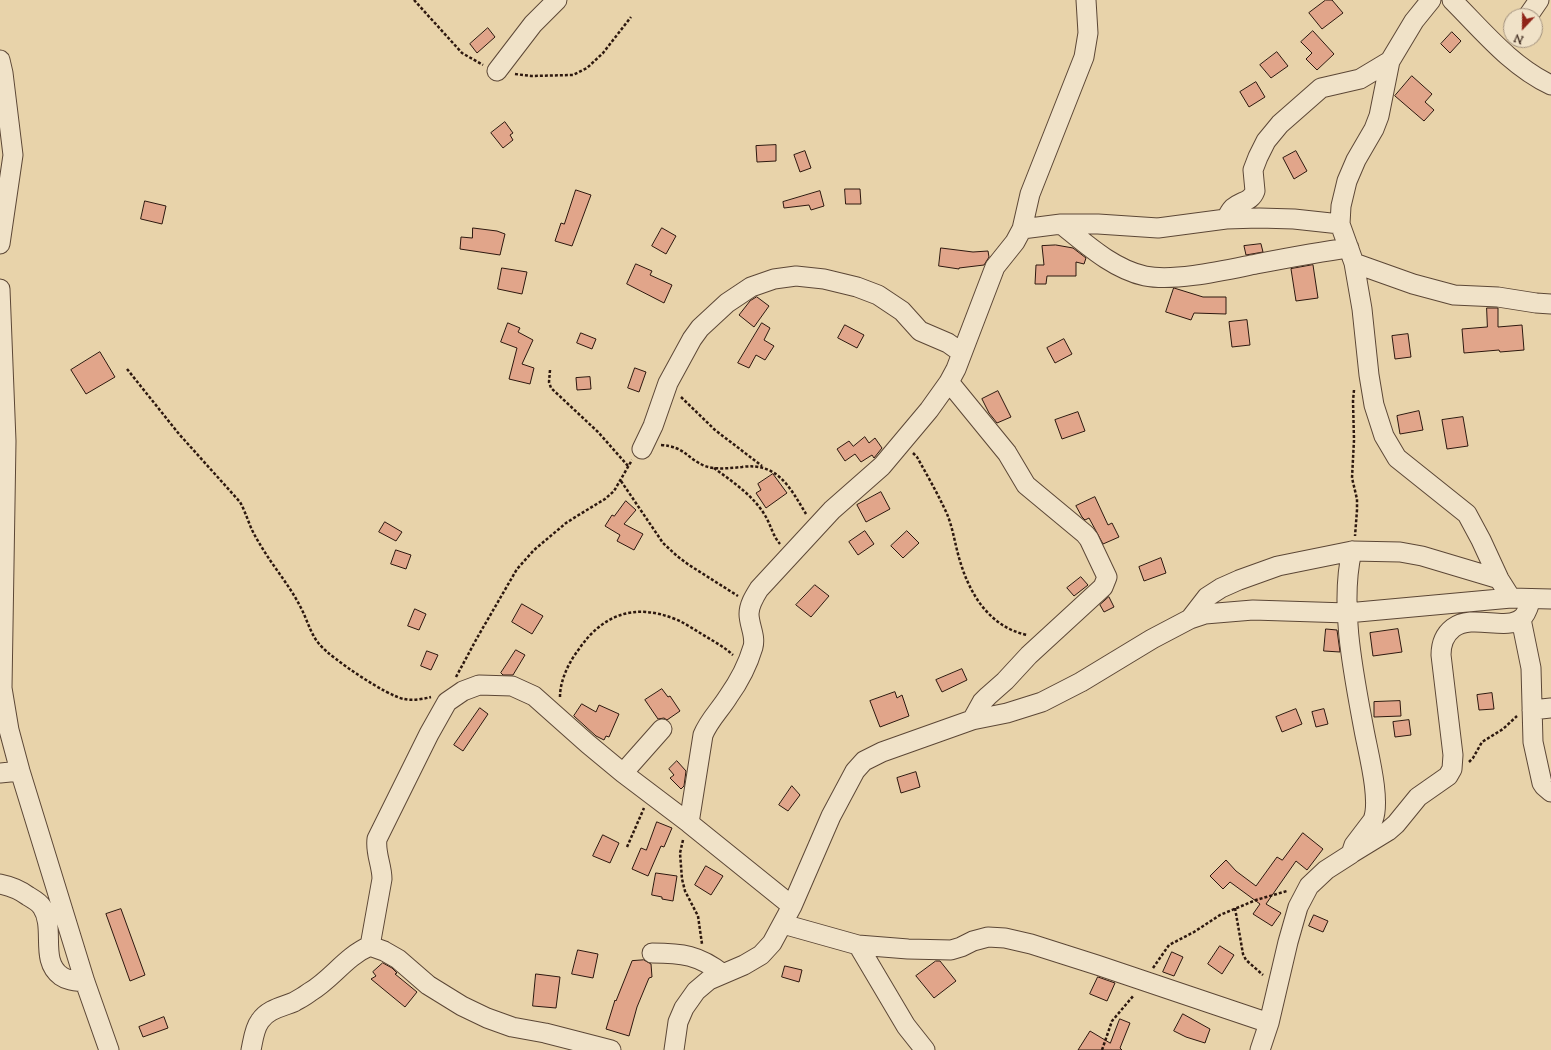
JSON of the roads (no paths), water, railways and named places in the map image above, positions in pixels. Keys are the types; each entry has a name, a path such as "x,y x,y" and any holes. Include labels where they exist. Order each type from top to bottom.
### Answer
{"street":[{"path":"496,71 529,29 557,0"},
{"path":"690,823 703,735 707,725 729,697 746,665 753,647 754,638 749,614 751,602 759,589 790,556 814,527 882,466 929,410 949,382 956,369 995,267 1016,242 1022,229 1030,194 1084,57 1088,33 1086,0"},
{"path":"1431,0 1414,21 1390,61 1374,129 1356,160 1347,181 1341,206 1340,224 1352,255 1362,309 1369,375 1374,405 1384,436 1397,458 1467,514 1499,579 1511,598"},
{"path":"1452,0 1503,42"},
{"path":"1509,48 1520,66 1551,85"},
{"path":"0,60 3,73 13,155 0,244"},
{"path":"1226,219 1234,208 1252,198 1254,194 1253,170 1266,140 1280,124 1321,88 1360,79 1390,61"},
{"path":"1022,229 1061,224 1098,224 1158,228 1226,219 1259,218 1294,219 1340,224"},
{"path":"1061,224 1082,242 1110,261 1131,272 1145,276 1159,278 1221,271 1310,254 1352,255 1413,284 1454,295 1498,297 1551,304"},
{"path":"642,449 668,384 692,339 709,319 727,303 751,287 774,279 796,276 824,279 878,295 902,311 920,331 948,343 962,353"},
{"path":"0,289 6,441 1,688 9,730 20,771 85,982 109,1050"},
{"path":"949,382 1007,453 1026,486 1085,534 1106,574 1106,580 1102,587 1062,626 1029,655 1005,681 982,702 972,720"},
{"path":"1190,618 1207,597 1221,588 1239,580 1278,566 1352,551 1400,552 1422,556 1499,579"},
{"path":"1351,854 1354,844 1375,816 1375,795 1354,680 1348,614 1347,578 1352,551"},
{"path":"674,1050 678,1022 684,1008 696,991 709,980 744,965 761,955 772,943 792,906 831,816 855,771 864,761 882,752 972,720 1006,713 1048,699 1081,682 1190,618 1216,612 1253,610 1348,614 1511,598 1551,599"},
{"path":"1260,1050 1269,1023 1298,907 1309,886 1326,870 1396,824 1418,797 1448,776 1452,770 1453,755 1441,655 1441,647 1444,638 1457,625 1469,621 1509,623 1521,619 1526,614 1531,599"},
{"path":"1521,619 1531,668 1533,742 1542,783 1551,792"},
{"path":"370,946 382,879 382,869 377,857 377,839 418,754 448,697 479,685 512,686 524,690 534,696 623,773 690,823 792,906"},
{"path":"1532,707 1551,708"},
{"path":"623,773 662,729"},
{"path":"0,773 20,771"},
{"path":"0,884 21,891 42,907 48,923 49,954 55,970 61,976 68,979 85,982"},
{"path":"783,924 858,945 908,949 951,950 961,948 972,941 988,937 1005,938 1031,944 1097,965 1269,1023"},
{"path":"858,945 906,1026 924,1050"},
{"path":"251,1050 256,1029 266,1014 293,1002 312,991 361,950 370,946 398,959 428,985 462,1006 487,1018 512,1027 545,1033 611,1050"},
{"path":"652,953 681,954 697,957 723,974"}]}
